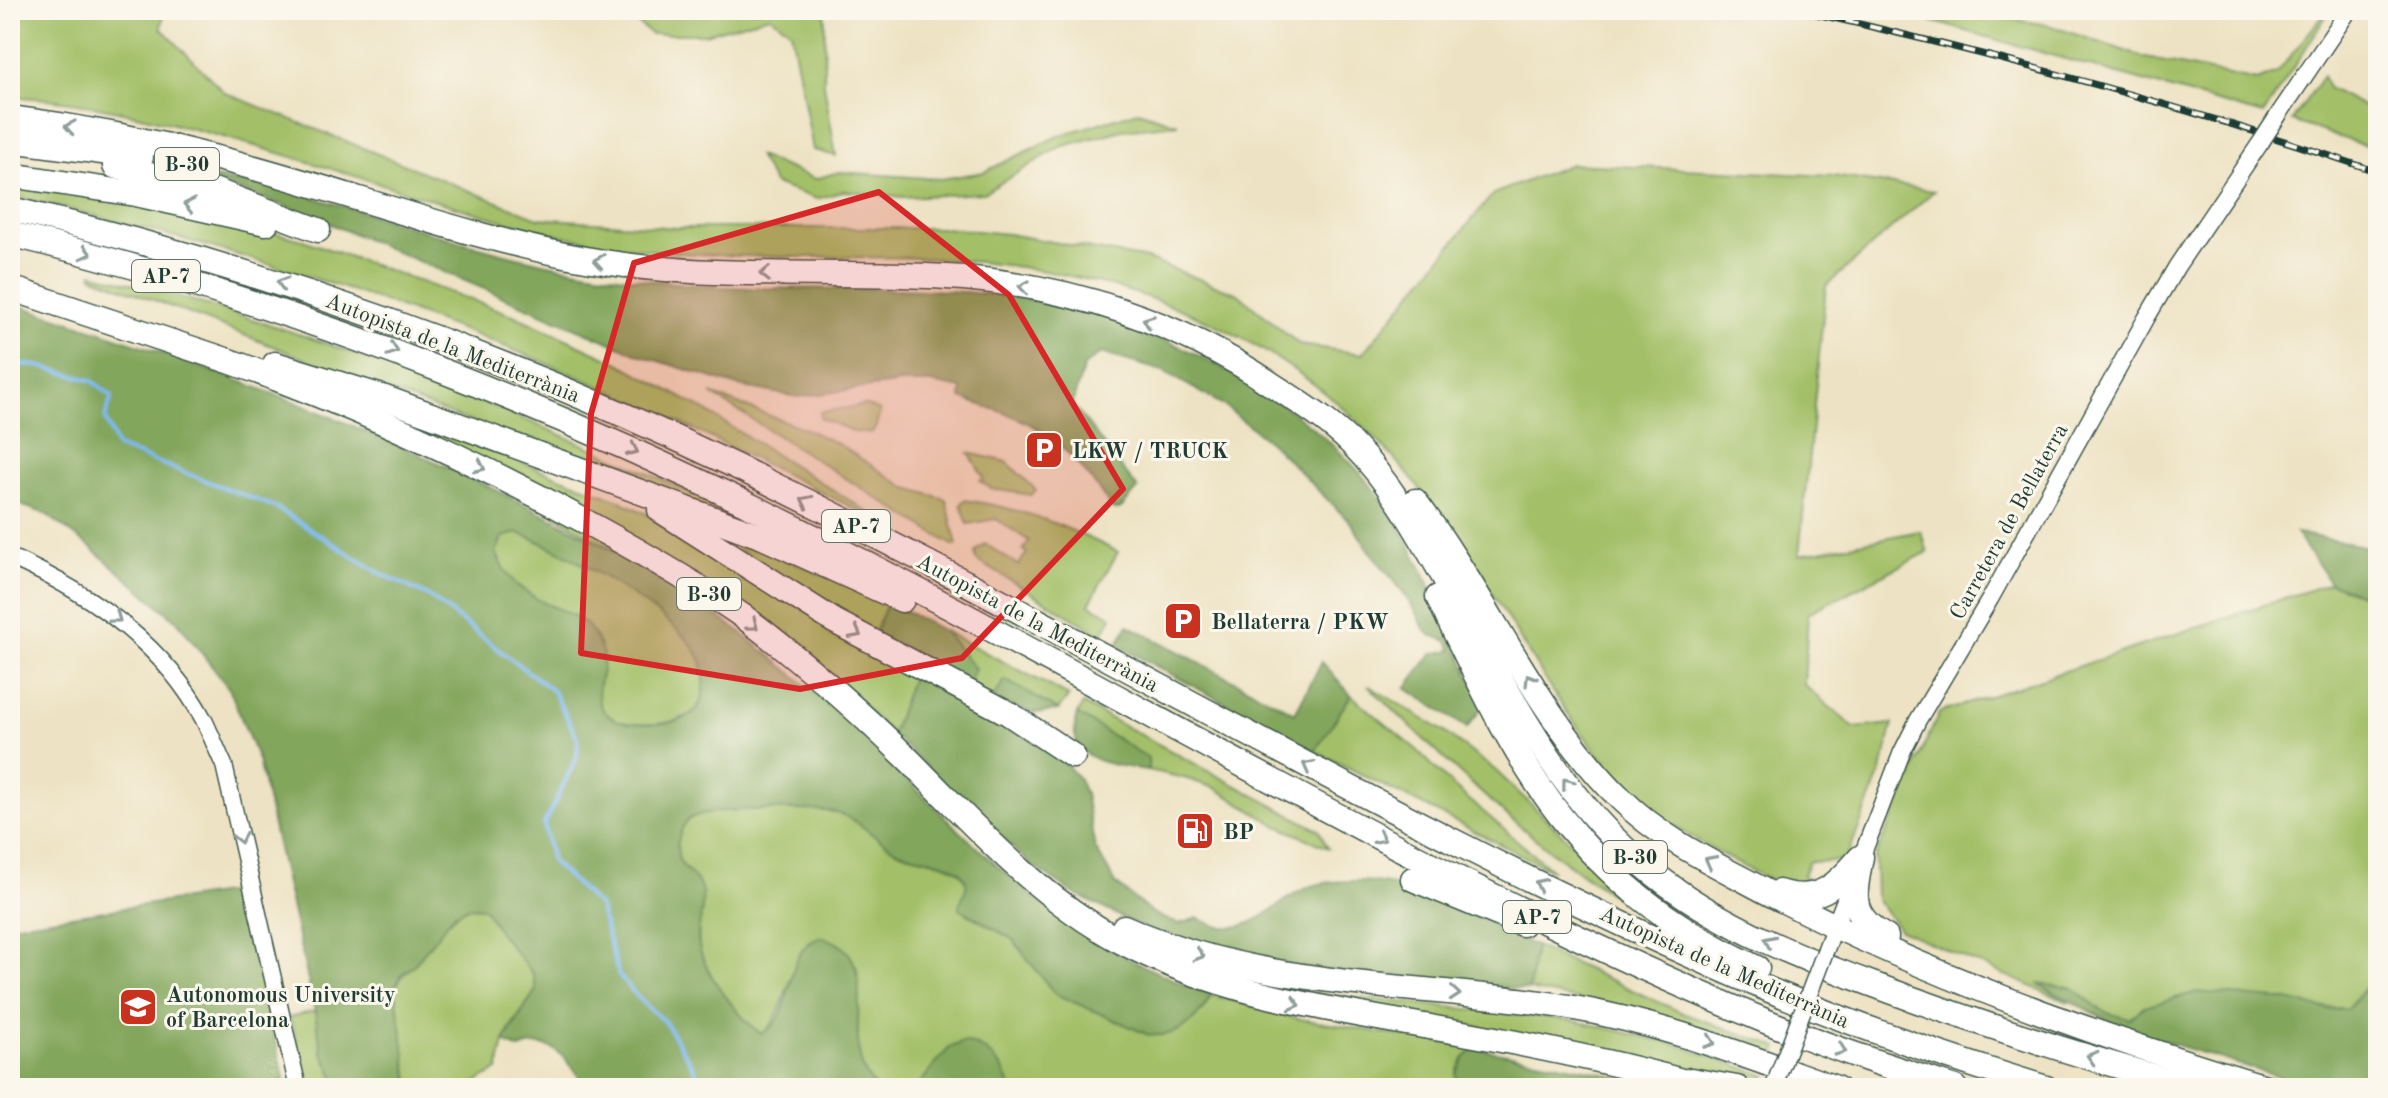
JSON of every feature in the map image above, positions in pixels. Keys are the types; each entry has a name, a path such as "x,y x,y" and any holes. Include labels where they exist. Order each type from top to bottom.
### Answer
{"highway":[{"path":"10,118 76,128 222,159 363,200"},
{"name":"B-30","path":"10,140 191,165 363,200 544,251 633,267 722,274 924,276 1013,285 1100,304 1187,337 1268,381 1337,431 1375,470 1423,540 1558,771 1624,848 1669,885 1728,922 1841,972 1999,1028 2194,1088"},
{"path":"10,152 88,161 171,178 262,207 318,234 136,194 10,175"},
{"name":"Autopista de la Mediterrània","path":"10,209 119,236 284,284 383,317 560,386 818,507 1335,781 1646,935 1838,1017 2046,1088"},
{"name":"Autopista de la Mediterrània","path":"10,234 139,268 275,309 422,361 568,421 705,483 867,564 1145,711 1252,772 1649,971 1782,1028 1955,1088"},
{"path":"10,285 65,296 385,398 763,537 910,603 1147,727 1252,772"},
{"name":"B-30","path":"10,285 231,362 348,408 536,495 649,556 743,617 827,683 965,817 1031,872 1082,905 1140,934 1200,955 1335,983 1534,1002 1607,1014 1685,1034 1836,1088"},
{"path":"1187,337 1242,355 1264,367 1314,398 1351,429 1386,466 1439,532 1549,710 1605,782 1654,827 1697,854 1798,908 1957,979 2143,1049 2269,1088"},
{"path":"1268,381 1349,456 1384,497 1419,558 1523,765 1581,843 1621,883 1677,925 1771,975 2066,1088"},
{"path":"571,467 648,504 834,621 1008,713 1073,756"},
{"path":"965,817 1019,870 1059,903 1119,941 1186,972 1256,995 1308,1007 1499,1039 1661,1075 1737,1088"},
{"path":"1751,883 1790,896 1816,895 1840,882 1861,857"},
{"path":"1861,857 1855,889 1855,903 1861,918 1878,933 1957,979"},
{"path":"1413,879 1487,911 1649,971"},
{"path":"1798,908 1820,929 1826,949 1835,944 1849,945 1954,986 2017,1003"},
{"path":"1661,1075 1695,1088"},
{"path":"1661,1075 1707,1088"}],"street":[{"name":"Carretera de Bellaterra","path":"1772,1088 1902,752 1918,720 1990,599 2177,266 2349,10"},
{"path":"10,557 51,575 130,628 185,690 203,720 224,765 298,1088"}],"highlighted area":[{"path":"879,192 1009,295 1123,489 962,658 800,689 581,653 591,414 634,263"}],"green space":[{"path":"10,10 164,10 161,28 225,93 538,218 677,228 945,228 1008,234 1147,259 1238,294 1300,345 1362,354 1493,194 1571,164 1833,176 1934,191 1826,286 1799,555 1920,531 1928,552 1808,613 1804,685 1854,728 1893,724 1880,775 1847,857 1836,861 1808,862 1803,877 1823,882 1801,886 1778,882 1685,833 1639,798 1582,733 1465,551 1393,457 1358,421 1300,374 1257,346 1211,323 1164,303 1116,288 1067,275 1016,267 914,258 711,255 589,241 493,218 163,121 74,102 10,96"},
{"path":"620,10 825,10 824,84 836,156 813,150 791,31 770,16 705,34 651,34"},
{"path":"1892,10 1958,10 2048,25 2146,58 2257,81 2277,73 2330,10 2263,115"},
{"path":"2323,76 2328,88 2378,114 2378,150 2292,121"},
{"path":"1138,111 1178,124 1122,130 1060,147 984,193 903,197 844,191 817,199 774,184 758,156 815,179 839,172 941,179 984,172 1058,136"},
{"path":"197,176 300,194 462,242 573,269 718,287 914,289 994,295 1073,308 1148,332 1219,366 1261,391 1301,418 1355,467 1405,537 1484,705 1467,728 1406,688 1432,654 1452,650 1448,641 1430,635 1424,629 1400,588 1352,524 1271,443 1223,405 1163,371 1101,353 1084,366 1072,404 1138,489 1121,508 1113,510 1085,472 1052,439 1018,418 961,398 962,389 930,383 902,383 798,397 738,386 640,355 300,211"},
{"path":"10,182 237,223 303,240 513,315 617,362 701,408 899,531 625,397 531,357 339,286 209,246 10,195"},
{"path":"92,273 270,325 445,387 616,458 783,537 401,396 92,276"},
{"path":"10,303 181,359 293,401 533,508 677,589 745,636 831,707 1001,869 1063,919 1110,949 1211,995 1200,1013 1186,1026 1170,1034 1149,1035 1055,994 1012,939 959,908 966,883 954,868 903,853 858,823 828,811 713,812 688,820 678,842 681,864 701,889 703,900 698,938 712,977 731,1004 761,1034 781,1014 793,970 807,945 820,937 842,946 854,962 858,981 859,1050 864,1071 877,1088 587,1088 567,1060 551,1048 531,1045 519,1049 504,1042 536,990 533,974 484,908 468,907 454,914 414,965 401,975 395,988 410,1088 340,1088 322,1052 258,760 230,690 177,621 89,546 46,514 10,501","holes":["518,533 616,584 686,638 698,654 704,677 701,701 693,712 675,721 642,724 621,722 604,711 598,698 603,655 590,629 578,618 522,589 509,576 496,553 502,537"]},
{"path":"711,394 806,429 838,444 907,488 946,499 957,545 954,546"},
{"path":"364,402 614,498 649,515 913,674 892,734 838,683"},
{"path":"865,405 880,413 871,433 854,432 820,418 820,412"},
{"path":"969,453 1007,462 1036,490 1031,495 992,489 980,481 984,478"},
{"path":"964,500 1043,519 1118,552 1089,604 1112,617 1102,635 976,560 975,552 985,544 1018,565 1027,553 1023,550 1029,541 996,519 968,524 961,504"},
{"path":"704,527 888,602 873,637"},
{"path":"518,533 585,565 635,597 677,630 696,651 702,666 705,684 698,707 679,719 650,725 622,722 603,710 598,691 603,657 559,609 543,603 515,583 503,569 496,552 502,537"},
{"path":"2296,533 2378,549 2378,600 2330,583"},
{"path":"2330,583 2378,600 2378,966 2371,981 2347,1008 2145,1007 2129,1019 2104,1012 2071,987 2040,985 2070,1003 1900,930 1876,899 1875,857 1939,713"},
{"path":"888,602 944,631 975,669 967,685 873,637"},
{"path":"1128,625 1295,713 1322,662 1351,695 1315,751 1117,645"},
{"path":"944,631 1069,696 1058,710 1005,680 993,698 967,685 975,669"},
{"path":"913,674 992,712 1067,765 1079,779 1085,794 1095,848 1116,884 1149,911 1179,924 1198,918 1218,926 1234,927 1257,920 1309,887 1339,882 1380,883 1427,895 1535,946 1529,990 1274,965 1139,926 1073,893 1031,865 892,734"},
{"path":"1005,680 1058,710 1033,712 993,698"},
{"path":"1368,685 1440,729 1495,770 1648,916 1535,839 1466,779"},
{"path":"1351,695 1417,750 1453,786 1553,871 1315,751"},
{"path":"1083,704 1319,830 1328,848 1278,826 1215,788 1148,770 1148,758 1077,714"},
{"path":"1077,714 1148,758 1148,770 1107,763 1084,752 1077,743"},
{"path":"777,809 839,812 856,820 893,848 952,867 966,881 967,914 1012,939 1055,994 1149,1035 1203,1011 1211,995 1300,1019 1475,1048 1463,1059 1456,1074 1461,1088 1011,1088 1002,1067 978,1047 916,1088 877,1088 867,1077 858,1049 857,969 837,946 822,938 810,941 801,953 772,1024 761,1034 726,998 701,956 698,926 677,854 677,839 682,827 692,817 709,812"},
{"name":"Autonomous University of Barcelona","path":"238,891 287,1088 10,1088 10,925"},
{"path":"468,907 484,908 533,974 536,990 509,1030 498,1070 466,1088 410,1088 395,988 445,925"},
{"path":"1535,946 1685,1014 1778,1047 1775,1056 1691,1024 1529,990"},
{"path":"2378,966 2378,1088 2315,1088 2125,1029 2038,984 2071,987 2104,1012 2129,1019 2144,1007 2197,992 2288,1000 2329,1010 2348,1008 2371,981"},
{"path":"1293,991 1571,1020 1671,1043 1767,1076 1763,1084 1741,1084 1634,1057"},
{"path":"315,1011 322,1052 340,1088 311,1088 290,1017"},
{"path":"963,1042 987,1052 1004,1072 1011,1088 916,1088 949,1048"},
{"path":"1475,1048 1589,1070 1661,1088 1461,1088 1456,1074 1463,1059"}],"waterway":[{"path":"10,363 38,366 91,380 112,396 105,418 117,447 275,507 378,572 430,597 553,691 578,739 577,757 544,824 552,862 599,906 619,976 665,1022 706,1088"}],"railway":[{"path":"1799,10 2091,83 2235,125 2378,172"}],"place":[{"name":"LKW / TRUCK","path":"1044,450"},
{"name":"Bellaterra / PKW","path":"1183,621"},
{"name":"BP","path":"1195,831"},
{"name":"Autonomous University of Barcelona","path":"138,1007"}]}
